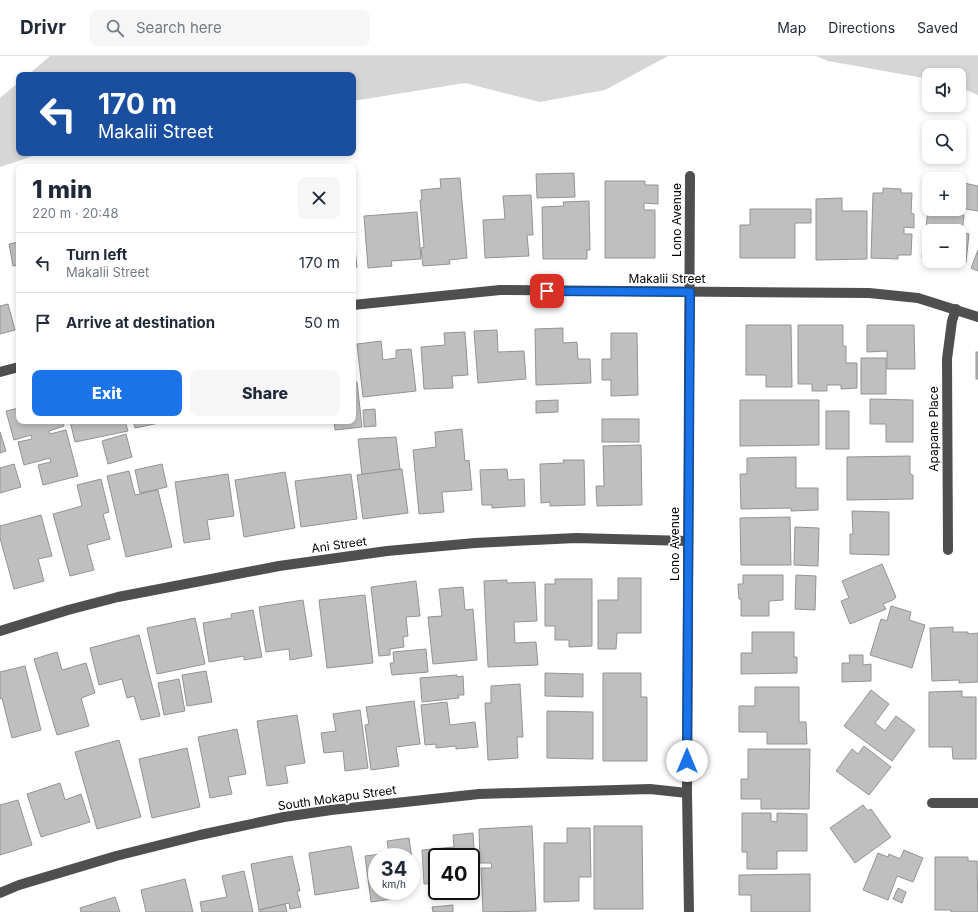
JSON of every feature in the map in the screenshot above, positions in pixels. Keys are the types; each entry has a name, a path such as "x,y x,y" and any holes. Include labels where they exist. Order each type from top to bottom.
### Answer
{"street":[{"name":"Lono Avenue","path":"689,912 687,793 690,176"},
{"name":"Makalii Street","path":"356,305 500,290 869,293 918,298 978,317"},
{"name":"Apapane Place","path":"948,550 947,359 952,321 956,310"},
{"path":"0,372 16,368"},
{"name":"Ani Street","path":"0,630 118,597 279,566 387,551 475,543 576,538 688,542"},
{"name":"South Mokapu Street","path":"0,893 19,885 116,856 200,835 331,810 479,794 650,789 687,793"},
{"path":"932,803 978,803"}],"shaded area":[{"path":"50,56 668,56 605,90 540,102 465,83 356,101 356,72 31,72"},
{"path":"816,56 978,56 978,95 966,90 966,68 922,68 922,78 828,61"},
{"path":"16,85 16,156 33,156 0,167 0,98"}],"building":[{"path":"574,173 575,197 537,198 536,174"},
{"path":"460,178 467,258 449,260 450,264 423,266 421,248 424,247 420,200 422,200 421,190 441,188 440,179"},
{"path":"605,181 645,181 645,185 658,185 658,204 644,203 644,210 655,210 655,258 605,258"},
{"path":"966,183 978,186 978,211 966,209"},
{"path":"883,188 901,189 901,193 912,193 911,213 914,214 914,228 904,227 904,234 912,234 911,255 898,255 898,259 871,258 873,193 883,193"},
{"path":"531,195 533,235 527,235 529,256 485,258 483,220 505,219 503,196"},
{"path":"842,198 842,211 867,211 867,259 816,260 816,199"},
{"path":"589,201 590,250 587,250 587,259 543,259 542,207 564,206 563,202"},
{"path":"750,209 811,209 811,223 795,223 795,258 740,258 740,225 750,225"},
{"path":"417,212 421,259 391,261 392,266 368,268 364,216"},
{"path":"927,216 964,216 963,224 926,224"},
{"path":"966,234 969,234 966,262"},
{"path":"16,243 16,266 13,266 9,244"},
{"path":"978,250 978,271 971,268"},
{"path":"8,304 15,330 0,334 0,306"},
{"path":"746,325 791,325 792,387 766,387 766,375 746,375"},
{"path":"798,325 843,325 843,346 846,346 846,363 857,363 857,388 841,389 841,385 827,385 827,391 812,391 812,384 798,384"},
{"path":"867,325 914,325 915,369 887,369 887,351 867,352"},
{"path":"563,328 563,343 577,342 578,359 590,359 591,383 536,385 535,329"},
{"path":"497,330 498,352 524,351 526,379 478,383 474,331"},
{"path":"465,332 468,375 452,376 453,388 424,389 421,347 445,345 444,333"},
{"path":"611,333 637,333 638,395 611,396 611,380 602,380 602,359 611,359"},
{"path":"381,341 383,360 396,358 396,350 411,349 416,391 363,397 357,344"},
{"path":"976,352 978,352 978,379 976,379"},
{"path":"861,358 886,358 886,394 861,394"},
{"path":"356,382 362,427 335,430 334,424 356,424"},
{"path":"870,399 913,400 913,442 886,442 886,424 870,424"},
{"path":"558,400 558,412 536,413 536,401"},
{"path":"740,400 819,400 819,445 740,446"},
{"path":"16,409 16,424 64,424 64,426 49,431 50,434 66,430 78,476 43,485 38,465 51,462 50,458 24,465 18,442 32,439 31,435 14,440 6,411"},
{"path":"375,409 376,426 364,427 363,410"},
{"path":"826,411 849,411 849,449 826,449"},
{"path":"602,419 639,419 639,442 602,442"},
{"path":"71,424 126,424 128,431 75,442"},
{"path":"134,424 154,424 135,428"},
{"path":"462,429 465,461 469,460 472,490 442,492 444,512 419,514 413,450 436,447 435,432"},
{"path":"0,432 6,451 0,453"},
{"path":"126,434 132,457 108,464 102,441"},
{"path":"396,437 400,469 362,475 358,439"},
{"path":"641,445 642,505 597,506 596,486 604,486 603,446"},
{"path":"910,456 910,474 913,475 913,499 847,500 847,457"},
{"path":"796,457 796,488 818,488 818,510 791,511 791,508 741,509 740,474 747,474 747,458"},
{"path":"563,460 584,460 585,505 550,506 550,502 541,503 540,464 564,463"},
{"path":"14,464 21,487 0,493 0,468"},
{"path":"162,464 167,487 140,493 135,470"},
{"path":"402,469 408,513 363,519 357,475"},
{"path":"507,469 508,480 524,479 525,506 492,508 492,505 482,505 480,470"},
{"path":"129,471 135,495 158,490 172,547 126,557 107,476"},
{"path":"285,472 295,528 244,537 235,480"},
{"path":"228,474 234,516 207,520 210,539 184,543 175,482"},
{"path":"351,474 357,519 301,527 295,481"},
{"path":"101,479 109,512 103,514 110,539 87,545 94,570 70,576 53,514 82,506 77,485"},
{"path":"852,511 889,512 889,555 850,554 850,534 853,534"},
{"path":"41,515 52,556 38,559 44,581 14,589 0,538 0,526"},
{"path":"790,517 791,565 741,565 740,518"},
{"path":"795,527 819,528 818,566 794,565"},
{"path":"882,564 896,597 893,600 883,604 886,609 850,624 841,601 849,598 842,581"},
{"path":"743,575 783,575 783,600 769,601 769,616 741,616 741,599 739,599 738,584 743,584"},
{"path":"796,575 816,576 815,610 795,609"},
{"path":"618,578 641,578 641,633 617,633 616,649 598,649 598,600 618,600"},
{"path":"555,579 592,579 592,646 569,647 569,640 555,640 555,626 545,626 545,584 555,584"},
{"path":"507,580 507,583 535,582 537,621 514,622 515,643 536,642 538,665 488,667 484,581"},
{"path":"416,581 420,616 406,617 408,636 403,637 404,647 390,649 390,655 379,656 371,587"},
{"path":"463,587 465,610 473,609 477,660 433,664 428,617 442,616 439,589"},
{"path":"365,595 373,663 327,668 319,600"},
{"path":"303,600 312,656 290,660 289,649 266,652 259,607"},
{"path":"891,606 911,612 909,620 925,625 912,668 870,655 881,619 887,621"},
{"path":"253,610 262,657 244,660 244,656 209,662 203,623 232,618 231,614"},
{"path":"195,618 205,664 157,674 147,628"},
{"path":"953,627 953,632 968,632 968,634 978,633 978,682 959,683 959,680 932,681 930,628"},
{"path":"752,632 794,632 794,657 797,657 797,673 741,674 741,653 752,653"},
{"path":"139,635 160,716 141,720 134,696 127,698 122,679 99,685 90,648"},
{"path":"426,649 428,672 392,675 390,663 394,663 393,652"},
{"path":"57,652 62,670 86,663 95,693 81,698 89,726 57,735 34,659"},
{"path":"849,655 863,655 863,665 871,664 871,681 842,682 842,663 850,663"},
{"path":"25,666 41,730 12,738 2,698 0,699 0,672"},
{"path":"206,671 212,702 187,706 182,675"},
{"path":"545,673 583,674 583,697 545,696"},
{"path":"603,673 641,673 641,697 647,697 647,761 603,761"},
{"path":"457,675 457,677 463,676 464,695 458,695 459,698 422,702 420,678"},
{"path":"179,679 185,711 164,715 158,683"},
{"path":"520,684 523,737 517,737 518,758 488,760 485,703 491,703 491,686"},
{"path":"755,687 799,687 799,722 806,722 807,744 767,744 767,732 739,732 739,706 755,706"},
{"path":"871,690 889,704 875,723 885,731 896,716 915,730 892,761 844,726"},
{"path":"962,691 962,697 976,697 976,759 953,759 952,747 929,747 929,692"},
{"path":"414,701 420,744 396,747 399,766 371,770 365,725 369,724 366,707"},
{"path":"447,702 450,725 475,722 478,747 456,749 456,746 436,748 436,744 425,745 421,705"},
{"path":"360,710 368,768 345,771 343,751 324,753 321,733 336,731 333,714"},
{"path":"547,711 593,712 593,759 547,758"},
{"path":"297,715 305,763 285,766 288,783 267,786 257,721"},
{"path":"237,729 246,774 228,777 232,794 210,798 198,737"},
{"path":"119,740 141,817 97,829 75,752"},
{"path":"864,746 891,767 869,795 836,771 852,749 858,754"},
{"path":"187,748 200,807 152,818 139,759"},
{"path":"748,749 810,749 809,809 761,809 761,799 741,799 741,779 748,779"},
{"path":"60,783 65,800 81,794 90,822 41,837 27,794"},
{"path":"18,800 32,845 0,855 0,805"},
{"path":"863,805 868,811 871,809 891,837 855,863 830,828"},
{"path":"742,813 771,813 771,821 777,822 777,813 807,814 807,851 777,851 777,869 747,869 747,852 742,852"},
{"path":"532,826 536,911 483,912 481,868 492,868 491,863 480,863 479,829"},
{"path":"594,826 642,826 643,909 594,909"},
{"path":"567,828 590,828 591,877 579,877 579,901 544,902 544,843 567,843"},
{"path":"473,833 474,848 443,848 454,847 453,835"},
{"path":"409,838 410,848 388,848 387,841"},
{"path":"351,846 359,888 315,895 309,853"},
{"path":"428,849 428,884 424,884 422,850"},
{"path":"904,850 923,858 913,882 897,876 888,900 863,890 878,853 888,857 889,854 900,859"},
{"path":"292,856 300,891 297,891 301,907 290,909 289,903 259,910 251,864"},
{"path":"365,856 368,856 368,879"},
{"path":"935,857 968,857 968,861 977,861 978,912 951,912 951,910 935,910"},
{"path":"244,871 253,912 202,912 200,902 227,897 222,876"},
{"path":"810,874 810,912 751,912 751,895 739,895 739,875"},
{"path":"185,879 193,912 146,912 141,890"},
{"path":"898,888 906,892 902,903 893,899"},
{"path":"115,897 120,912 81,912 80,908"},
{"path":"371,900 386,900 371,902"},
{"path":"285,904 287,912 259,912 259,910"},
{"path":"453,905 453,912 433,912 432,907"}],"route":[{"path":"547,291 690,292 687,761"}]}
